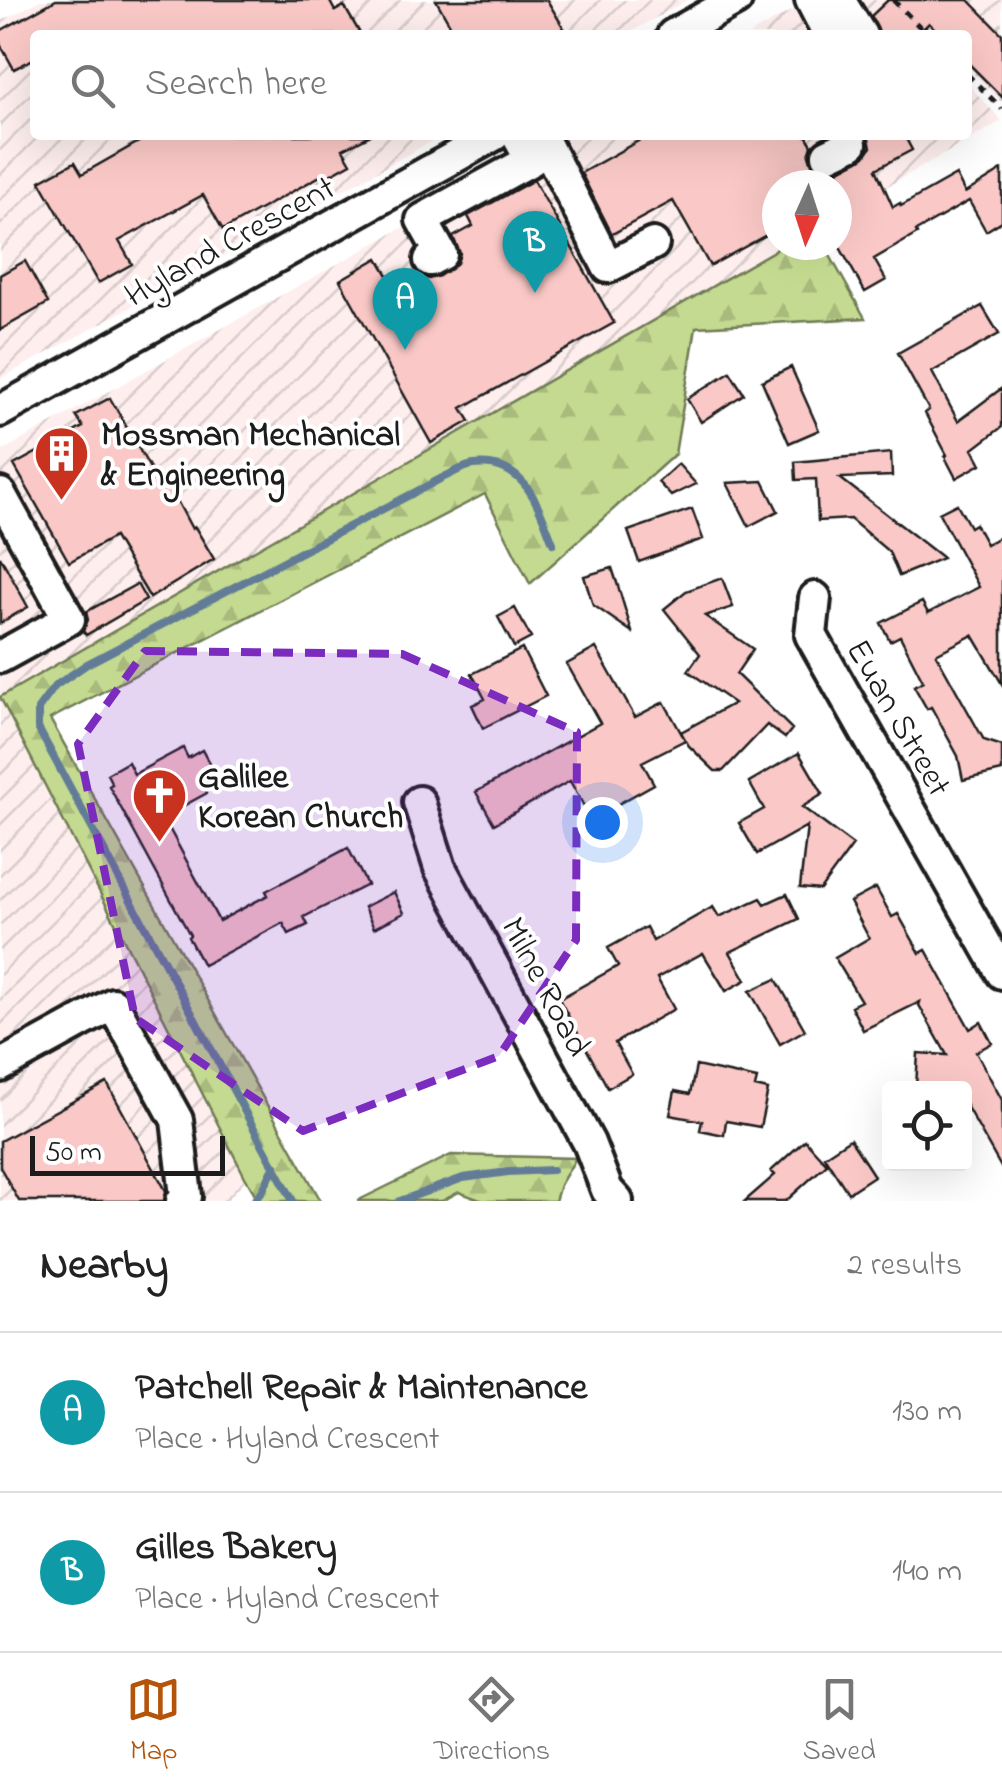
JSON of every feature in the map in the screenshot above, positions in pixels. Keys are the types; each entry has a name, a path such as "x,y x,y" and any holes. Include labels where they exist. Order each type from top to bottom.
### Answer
{"street":[{"path":"682,30 736,0"},
{"path":"810,0 826,30"},
{"path":"840,0 858,30"},
{"name":"Hyland Crescent","path":"0,411 485,140"},
{"path":"430,260 440,254 422,220 530,160 520,140"},
{"path":"543,140 608,267 653,244"},
{"path":"0,494 69,619 0,657"},
{"name":"Euan Street","path":"815,598 810,635 1002,973"},
{"name":"Milne Road","path":"420,802 440,868 589,1143 607,1190 616,1201"},
{"path":"4,1056 113,1004 177,1120 186,1196 182,1201"}],"path":[{"path":"893,0 923,30"},
{"path":"972,79 1002,109"}],"highlighted area":[{"path":"145,651 402,654 577,732 576,940 499,1056 303,1131 135,1018 78,744"}],"shaded area":[{"path":"40,0 688,0 634,30 30,30 30,140 434,140 0,379 0,22"},
{"path":"811,0 885,0 915,30 757,30"},
{"path":"901,0 1002,0 1002,103 972,72 972,30 930,30"},
{"path":"972,88 1002,121 972,138"},
{"path":"560,140 969,140 852,206 852,170 762,170 762,258 0,697 0,452"},
{"path":"0,697 246,1179 226,1201 0,1201"}],"green space":[{"path":"762,258 832,260 865,318 696,327 675,454 530,584 485,494 50,719 321,1201 259,1201 0,697"},
{"path":"451,1155 576,1158 555,1201 483,1201 459,1192 442,1201 357,1201"}],"building":[{"path":"56,0 329,0 335,11 344,6 358,30 30,30 30,61 14,69 0,44 0,31"},
{"path":"436,0 547,0 565,30 453,30"},
{"path":"888,0 969,0 1002,34 1002,97 972,67 972,30 936,30 929,23 922,30 878,30 871,16"},
{"path":"142,140 361,140 343,149 351,163 223,230 203,195 119,241 132,264 98,283 40,181 75,162 82,174"},
{"path":"640,140 809,140 812,145 809,155 817,170 762,170 762,237 710,266 673,201 612,234 581,173"},
{"path":"869,140 907,140 912,150 876,169 893,207 956,175 965,193 1002,170 1002,221 986,231 969,201 874,259 886,280 865,292 847,260 852,260 852,170 840,170 865,156 871,147"},
{"path":"534,180 614,323 462,408 470,421 431,443 340,280 378,258 396,289 420,276 439,276 457,263 460,253 453,237 473,226 468,216"},
{"path":"25,261 48,303 0,330 0,275"},
{"path":"982,306 999,334 932,372 958,421 1002,388 1002,427 973,449 981,464 956,478 925,413 929,410 898,353"},
{"path":"791,367 819,430 789,443 762,381"},
{"path":"730,372 744,394 701,422 687,399"},
{"path":"110,398 159,484 166,480 192,529 195,527 214,559 150,598 114,537 69,562 14,465 83,427 76,416"},
{"path":"891,453 892,476 840,478 943,558 899,576 889,552 850,519 818,521 816,479 796,480 795,462"},
{"path":"678,464 696,484 671,496 658,482"},
{"path":"763,481 778,511 749,526 727,483"},
{"path":"957,504 986,544 1002,536 1002,684 973,635 936,654 984,740 1002,746 1002,771 963,780 958,756 931,707 927,709 914,686 923,681 900,636 890,641 881,623 922,602 928,613 979,587 939,513"},
{"path":"692,509 703,539 639,562 628,531"},
{"path":"0,556 28,607 0,623"},
{"path":"612,568 632,632 593,605 584,576"},
{"path":"722,578 733,607 705,616 753,649 736,674 792,729 785,738 767,725 723,771 715,771 689,746 681,732 734,703 688,671 700,654 664,609 686,591"},
{"path":"137,584 146,600 86,635 86,612"},
{"path":"515,608 531,638 514,647 498,617"},
{"path":"596,648 635,717 664,702 685,740 642,762 654,784 591,819 570,781 494,824 476,792 600,723 567,664"},
{"path":"522,649 546,696 483,728 472,705 485,699 472,674"},
{"path":"183,748 188,758 202,750 216,776 202,783 207,793 163,817 219,921 348,848 367,885 304,917 308,925 289,934 283,923 203,965 109,786 112,784 107,774 128,762 134,774"},
{"path":"799,753 823,794 802,807 853,845 820,890 800,888 807,826 757,854 739,823 764,809 749,782"},
{"path":"876,888 892,917 898,914 920,953 926,950 970,1029 981,1022 992,1043 976,1052 1002,1100 1002,1169 972,1116 972,1081 916,1081 918,1053 947,1055 920,1002 863,1030 851,1006 861,1001 835,958 869,938 850,902"},
{"path":"394,892 404,913 374,928 364,907"},
{"path":"787,894 799,919 730,952 746,980 726,991 703,953 657,978 674,1009 615,1043 632,1074 608,1088 559,999 618,966 608,948 646,927 653,941 713,907 719,917 761,898 765,904"},
{"path":"776,979 805,1030 780,1044 750,991"},
{"path":"696,1066 757,1079 755,1087 768,1090 760,1127 726,1121 724,1135 700,1130 702,1121 670,1115 675,1091 690,1094"},
{"path":"107,1083 166,1191 164,1201 19,1201 0,1167 0,1141"},
{"path":"850,1139 874,1176 848,1193 824,1156"},
{"path":"805,1140 827,1164 786,1201 745,1201 775,1175 771,1171"}],"waterway":[{"path":"293,1201 38,728 38,709 55,686 87,664 466,467 491,465 517,477 535,500 553,543"},
{"path":"254,1201 275,1165"},
{"path":"400,1201 463,1178 552,1170"}],"place":[{"name":"Gilles Bakery","path":"535,293"},
{"name":"Patchell Repair & Maintenance","path":"405,350"},
{"name":"Mossman Mechanical & Engineering","path":"62,502"},
{"name":"Galilee Korean Church","path":"159,844"}]}
